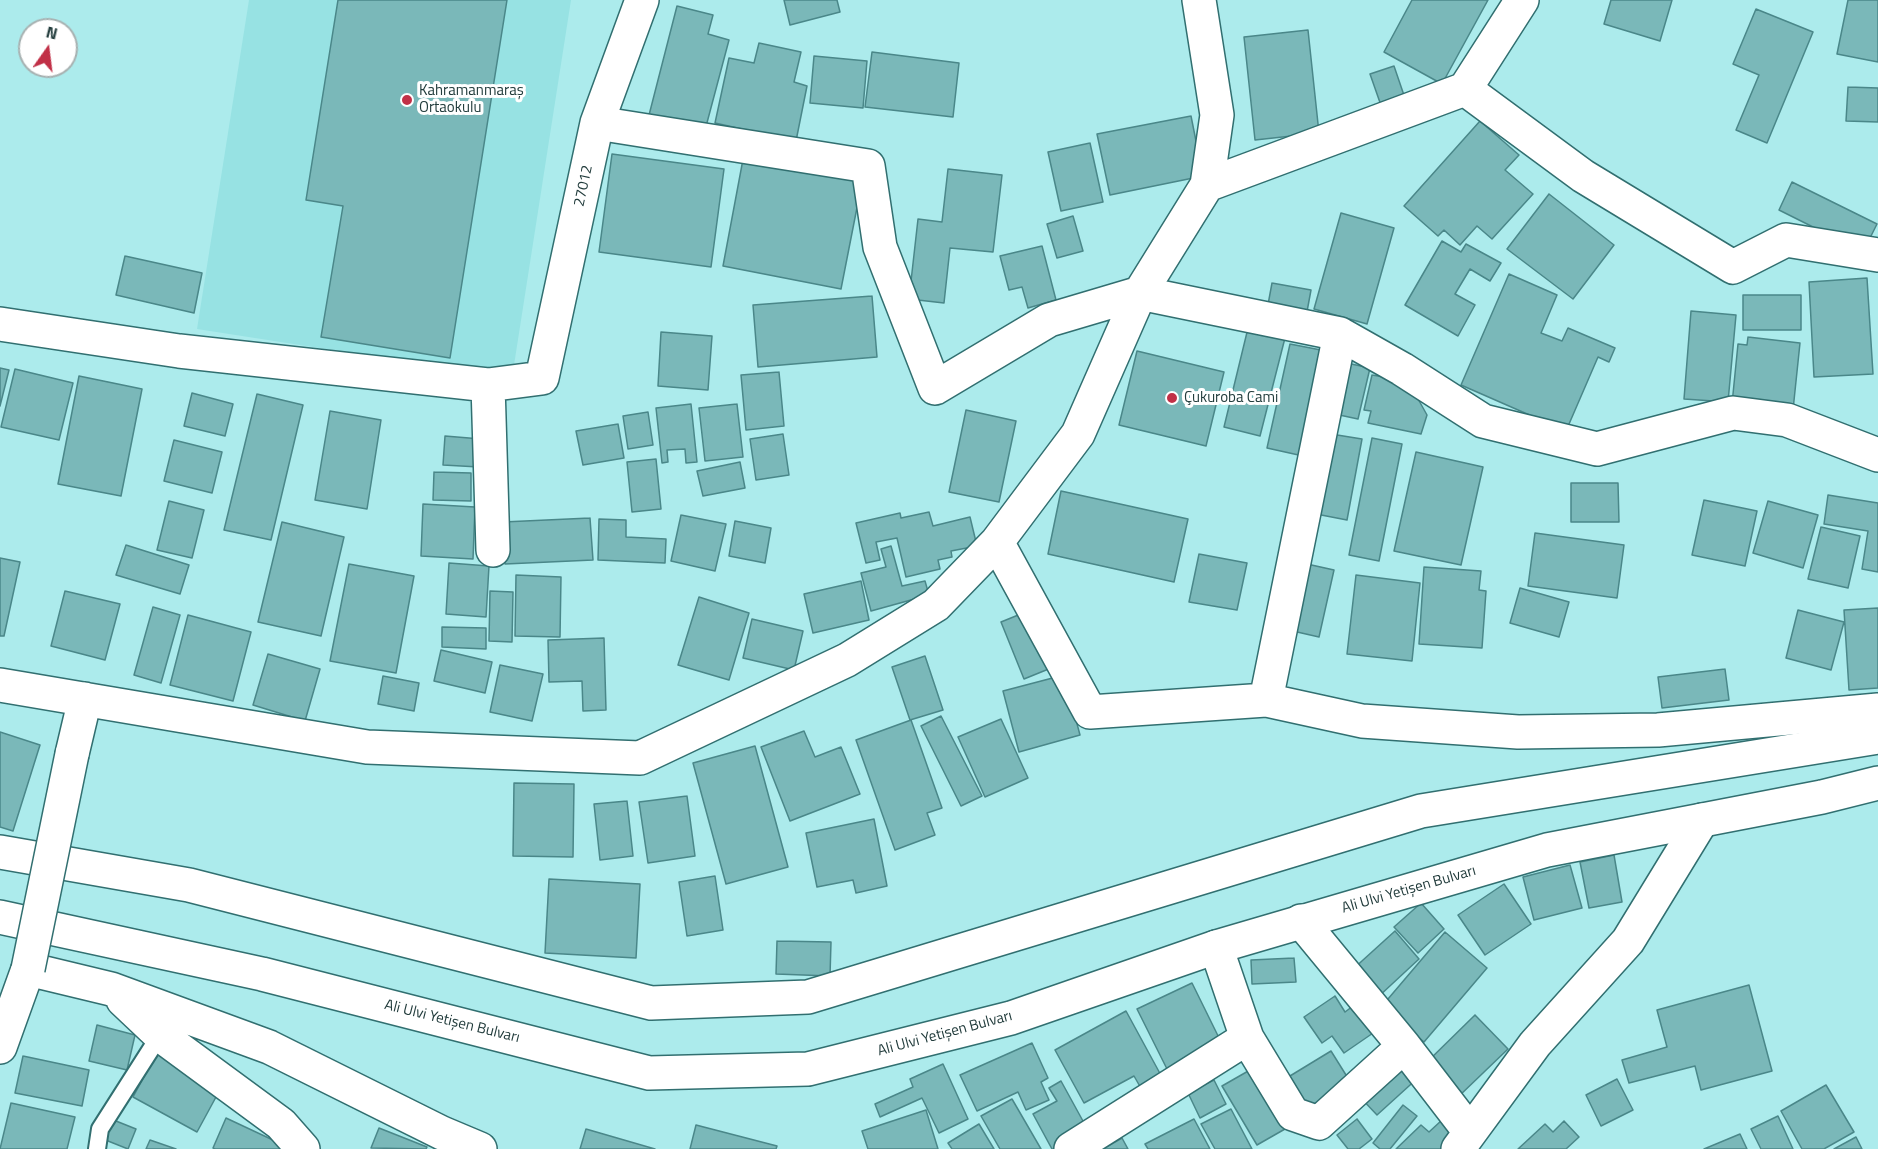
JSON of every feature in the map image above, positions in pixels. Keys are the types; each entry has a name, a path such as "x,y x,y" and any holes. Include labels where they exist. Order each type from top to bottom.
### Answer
{"street":[{"name":"27012","path":"488,385 542,378 597,123 642,0"},
{"path":"0,685 367,747 640,758 847,660 936,605 997,542 1078,434 1140,293 1207,185 1217,115 1199,0"},
{"path":"1207,185 1465,89 1522,0"},
{"path":"1465,89 1583,176 1733,267 1785,240 1878,255"},
{"path":"597,123 868,166 880,247 935,388 1049,320 1140,293 1340,334 1402,369 1483,421 1597,449 1733,413 1787,420 1878,455"},
{"path":"0,324 179,351 488,385 493,550"},
{"path":"1266,700 1340,334"},
{"path":"997,542 1090,712 1266,700 1362,721 1518,732 1658,730 1878,710"},
{"path":"0,1047 28,969 85,699"},
{"path":"0,852 189,885 651,1003 808,997 1421,811 1878,737"},
{"name":"Ali Ulvi Yetişen Bulvarı","path":"0,917 262,974 649,1073 808,1070 1011,1018 1216,947 1547,850 1822,797 1878,783"},
{"path":"1301,921 1404,1046 1464,1141 1535,1044 1628,941 1702,820"},
{"path":"1216,947 1247,1038 1293,1114 1319,1123 1404,1046"},
{"path":"28,969 111,989 270,1047 442,1133 480,1149"},
{"path":"111,989 160,1035 281,1124 303,1149"},
{"path":"1071,1149 1247,1038"}],"lane":[{"path":"98,1149 100,1129 160,1035"}],"shaded area":[{"path":"249,0 571,0 512,378 197,329"}],"building":[{"name":"Kahramanmaraş Ortaokulu","path":"338,0 507,0 450,358 321,337 343,206 306,200"},
{"path":"784,0 837,0 840,12 790,25"},
{"path":"1412,0 1488,0 1442,84 1384,52"},
{"path":"1611,0 1672,0 1660,41 1604,24"},
{"path":"1848,0 1878,0 1878,62 1837,54"},
{"path":"677,6 713,15 708,34 729,40 704,134 648,119"},
{"path":"1756,9 1813,32 1767,143 1736,130 1759,75 1733,64"},
{"path":"1308,30 1319,133 1255,140 1244,37"},
{"path":"759,43 801,52 794,82 807,86 796,141 715,123 729,58 754,63"},
{"path":"872,52 959,63 953,117 865,107"},
{"path":"814,56 867,61 863,108 810,103"},
{"path":"1394,66 1408,107 1384,114 1370,74"},
{"path":"1848,87 1878,88 1878,122 1846,121"},
{"path":"1191,116 1203,176 1110,195 1097,134"},
{"path":"1480,121 1519,155 1505,170 1533,194 1492,239 1477,226 1460,245 1444,230 1438,236 1404,206"},
{"path":"1090,143 1103,202 1061,211 1048,152"},
{"path":"612,154 724,169 711,267 599,252"},
{"path":"744,154 863,177 841,289 723,266"},
{"path":"948,169 1002,175 993,252 950,248 944,303 909,299 918,219 942,222"},
{"path":"1792,182 1877,224 1863,252 1779,210"},
{"path":"1549,194 1614,245 1573,299 1507,249"},
{"path":"1341,213 1394,228 1367,324 1314,309"},
{"path":"1073,216 1083,251 1057,258 1047,224"},
{"path":"1442,241 1461,252 1466,244 1501,263 1490,281 1470,269 1455,294 1475,305 1458,336 1405,305"},
{"path":"1042,246 1056,300 1028,308 1022,287 1009,290 1000,256"},
{"path":"125,256 202,273 194,313 116,295"},
{"path":"1509,274 1557,295 1541,333 1562,341 1568,328 1615,348 1609,362 1598,357 1566,431 1461,385"},
{"path":"1867,278 1873,374 1814,377 1809,282"},
{"path":"1272,283 1311,290 1306,317 1267,310"},
{"path":"1743,295 1801,295 1801,330 1743,330"},
{"path":"872,296 877,357 758,367 753,305"},
{"path":"1691,311 1736,315 1728,402 1684,399"},
{"path":"1249,324 1286,334 1260,436 1224,427"},
{"path":"661,332 712,336 708,390 658,386"},
{"path":"1748,337 1800,343 1793,410 1732,404 1738,344 1747,345"},
{"path":"1290,344 1326,351 1303,456 1267,448"},
{"name":"Çukuroba Cami","path":"1137,351 1224,372 1206,446 1119,425"},
{"path":"1342,362 1370,368 1358,419 1330,413"},
{"path":"0,368 9,370 0,406"},
{"path":"15,369 73,383 59,440 1,427"},
{"path":"779,372 784,426 746,430 741,375"},
{"path":"1372,375 1408,381 1427,415 1421,434 1368,423 1371,411 1364,410"},
{"path":"79,376 142,389 121,496 58,484"},
{"path":"192,393 233,404 225,436 184,426"},
{"path":"257,394 303,405 271,540 224,530"},
{"path":"691,404 697,462 686,463 685,449 667,450 668,462 662,463 656,408"},
{"path":"737,404 743,457 705,461 699,408"},
{"path":"966,410 1016,421 999,502 949,492"},
{"path":"330,411 381,420 367,509 315,500"},
{"path":"648,412 653,445 628,449 623,416"},
{"path":"618,424 624,458 583,465 576,431"},
{"path":"783,434 789,475 756,480 750,439"},
{"path":"1331,434 1362,439 1347,520 1316,514"},
{"path":"445,436 481,439 479,467 443,465"},
{"path":"1372,438 1402,444 1379,561 1349,555"},
{"path":"174,440 222,452 212,493 164,481"},
{"path":"1416,452 1483,467 1461,565 1394,551"},
{"path":"656,459 661,509 632,512 627,462"},
{"path":"740,462 745,488 703,496 697,471"},
{"path":"434,472 471,473 471,501 433,500"},
{"path":"1571,483 1618,483 1619,522 1571,522"},
{"path":"1061,491 1188,519 1174,582 1048,554"},
{"path":"1828,495 1878,503 1878,572 1862,569 1868,531 1824,524"},
{"path":"1704,500 1757,511 1745,566 1692,555"},
{"path":"169,501 204,510 192,558 157,550"},
{"path":"1768,501 1818,515 1803,568 1753,553"},
{"path":"423,504 475,507 473,559 421,556"},
{"path":"929,512 933,526 970,517 977,546 951,551 952,557 938,560 940,569 906,577 897,538 876,542 880,560 866,563 856,523 900,513 901,518"},
{"path":"681,515 726,524 715,571 671,561"},
{"path":"590,518 593,560 505,564 503,522"},
{"path":"599,519 626,520 626,537 666,539 665,563 598,560"},
{"path":"735,521 771,528 765,563 729,556"},
{"path":"282,522 344,537 321,636 258,622"},
{"path":"1821,527 1860,536 1848,588 1808,579"},
{"path":"1535,533 1624,545 1617,598 1528,586"},
{"path":"126,545 189,565 180,594 116,575"},
{"path":"891,546 902,586 925,581 929,595 871,611 861,573 886,567 881,549"},
{"path":"1199,554 1247,563 1237,610 1189,602"},
{"path":"0,558 20,562 4,636 0,636"},
{"path":"1298,562 1334,570 1319,637 1284,629"},
{"path":"449,563 489,566 486,617 446,614"},
{"path":"349,564 414,576 396,673 330,661"},
{"path":"1424,567 1481,571 1479,590 1486,591 1482,648 1419,644"},
{"path":"516,575 561,577 560,637 515,636"},
{"path":"1356,575 1420,583 1412,661 1347,654"},
{"path":"861,581 869,620 813,633 804,594"},
{"path":"1520,588 1569,602 1559,637 1510,623"},
{"path":"65,591 120,604 105,660 51,646"},
{"path":"490,591 513,592 512,642 489,641"},
{"path":"699,597 749,613 729,680 678,665"},
{"path":"153,607 180,615 161,683 134,675"},
{"path":"1878,608 1878,688 1849,690 1844,610"},
{"path":"1033,609 1056,666 1024,679 1001,622"},
{"path":"1798,610 1844,622 1831,670 1786,658"},
{"path":"188,615 251,632 233,701 170,685"},
{"path":"752,619 803,631 794,670 743,658"},
{"path":"442,627 486,628 486,649 442,647"},
{"path":"604,638 606,710 583,711 582,681 549,682 548,640"},
{"path":"441,650 492,662 485,693 434,681"},
{"path":"268,654 320,669 305,721 253,705"},
{"path":"925,656 943,710 910,720 892,667"},
{"path":"500,665 543,674 532,721 490,712"},
{"path":"1725,669 1729,700 1662,708 1658,677"},
{"path":"1064,675 1080,735 1019,752 1003,691"},
{"path":"383,676 419,683 414,711 378,704"},
{"path":"941,716 982,796 961,806 921,726"},
{"path":"1001,719 1028,778 985,797 958,737"},
{"path":"911,720 942,808 927,813 935,835 895,850 856,740"},
{"path":"804,731 815,757 841,747 860,794 790,821 761,747"},
{"path":"0,732 40,745 13,831 0,827"},
{"path":"755,746 788,867 726,884 693,763"},
{"path":"514,783 574,784 573,857 513,856"},
{"path":"687,796 695,856 648,863 639,802"},
{"path":"627,801 633,856 600,860 594,804"},
{"path":"874,819 887,886 856,893 853,880 817,887 806,833"},
{"path":"1614,855 1622,902 1589,908 1580,862"},
{"path":"1570,865 1582,908 1534,920 1523,877"},
{"path":"715,876 723,930 687,936 679,882"},
{"path":"549,879 640,884 636,958 545,953"},
{"path":"1504,884 1531,924 1485,955 1458,915"},
{"path":"1421,903 1444,929 1418,953 1394,927"},
{"path":"1395,931 1419,959 1377,998 1352,970"},
{"path":"1445,932 1487,968 1424,1042 1382,1006"},
{"path":"777,941 831,942 830,976 776,974"},
{"path":"1294,958 1296,982 1252,984 1251,960"},
{"path":"1192,983 1224,1048 1170,1075 1137,1009"},
{"path":"1749,985 1772,1071 1701,1090 1695,1066 1629,1083 1622,1060 1667,1047 1657,1010"},
{"path":"1335,996 1345,1012 1357,1003 1376,1031 1344,1053 1332,1036 1322,1043 1304,1017"},
{"path":"1126,1011 1163,1079 1142,1090 1134,1076 1084,1103 1055,1050"},
{"path":"1475,1015 1508,1049 1457,1098 1424,1065"},
{"path":"97,1025 135,1035 127,1070 89,1061"},
{"path":"1032,1043 1048,1078 1041,1082 1049,1100 1026,1110 1018,1092 977,1111 960,1075"},
{"path":"158,1051 222,1086 197,1132 133,1097"},
{"path":"1331,1051 1351,1083 1305,1111 1285,1079"},
{"path":"23,1056 89,1070 82,1106 15,1093"},
{"path":"1402,1056 1420,1076 1377,1115 1359,1096"},
{"path":"943,1064 968,1119 939,1133 922,1098 880,1117 875,1104 913,1087 910,1079"},
{"path":"1257,1066 1292,1125 1257,1145 1222,1086"},
{"path":"1617,1079 1633,1110 1601,1126 1586,1095"},
{"path":"1214,1080 1226,1104 1200,1118 1188,1093"},
{"path":"1061,1081 1089,1132 1057,1149 1052,1149 1033,1114 1057,1101 1049,1088"},
{"path":"1826,1085 1854,1132 1824,1149 1802,1149 1781,1111"},
{"path":"1012,1099 1041,1149 1000,1149 981,1116"},
{"path":"11,1103 75,1117 67,1149 0,1149"},
{"path":"1403,1105 1417,1116 1390,1149 1380,1149 1373,1143"},
{"path":"1231,1109 1252,1149 1215,1149 1201,1124"},
{"path":"926,1110 938,1149 868,1149 862,1131"},
{"path":"1778,1116 1793,1149 1761,1149 1751,1129"},
{"path":"226,1118 292,1149 215,1149 213,1148"},
{"path":"111,1119 136,1129 128,1149 103,1139"},
{"path":"1194,1119 1210,1149 1148,1149 1145,1144"},
{"path":"1357,1119 1372,1139 1359,1149 1348,1149 1337,1135"},
{"path":"1442,1120 1458,1137 1445,1149 1396,1149 1421,1125 1429,1132"},
{"path":"1564,1121 1579,1137 1566,1149 1518,1149 1545,1124 1553,1132"},
{"path":"979,1124 994,1149 952,1149 948,1143"},
{"path":"696,1125 777,1146 776,1149 690,1149"},
{"path":"379,1128 427,1147 426,1149 371,1148"},
{"path":"586,1129 655,1149 580,1149"},
{"path":"1740,1134 1747,1149 1704,1149"},
{"path":"1856,1137 1862,1149 1834,1149"},
{"path":"1122,1138 1128,1149 1103,1149"},
{"path":"150,1140 176,1149 146,1149"}],"place":[{"name":"Kahramanmaraş Ortaokulu","path":"407,100"},
{"name":"Çukuroba Cami","path":"1172,398"}]}
